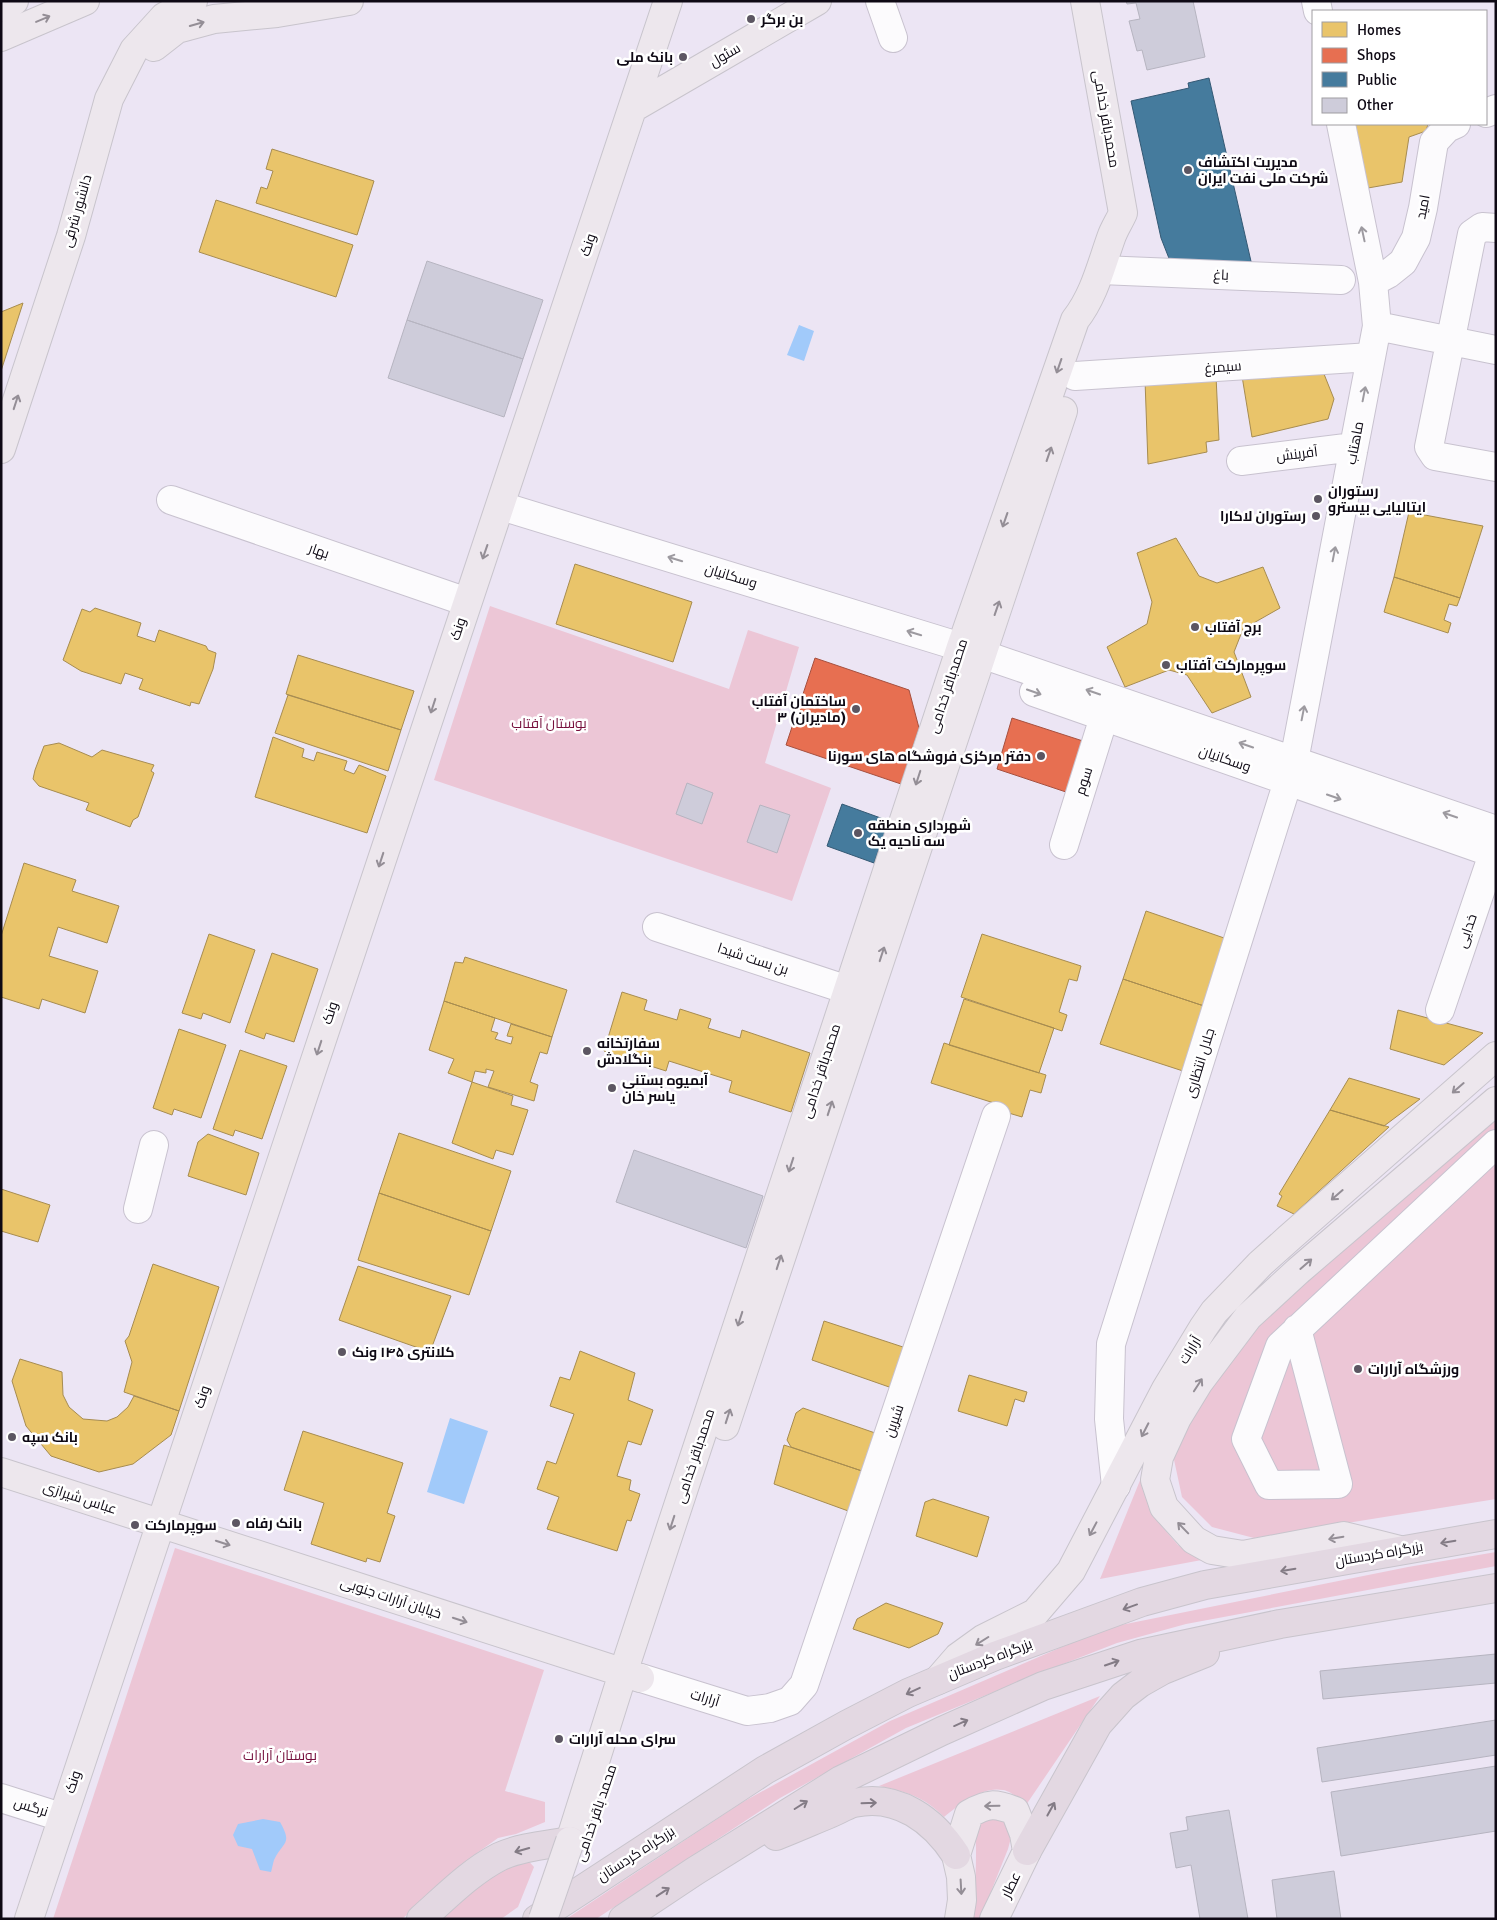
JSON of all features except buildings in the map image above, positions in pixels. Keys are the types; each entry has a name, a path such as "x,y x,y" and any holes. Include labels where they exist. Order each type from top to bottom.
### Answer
{"highway":[{"name":"بزرگراه کردستان","path":"537,1919 765,1770 846,1724 938,1680 995,1656 1142,1602 1205,1585 1496,1534"},
{"path":"623,1919 695,1871 841,1780 942,1731 1043,1686 1140,1654 1280,1624 1496,1588"},
{"path":"1027,1851 1098,1724 1123,1696 1140,1683 1163,1670 1280,1624"},
{"path":"695,1871 854,1804 873,1802 905,1807 922,1817 946,1839 956,1855"},
{"path":"420,1919 479,1869 501,1856 531,1847 578,1842"}],"main road":[{"path":"1,7 14,1"},
{"path":"1,38 85,1"},
{"name":"دانشور شرقی","path":"1,449 71,236 109,99 134,50 164,17 193,1"},
{"path":"71,236 93,206 121,105 152,48 177,30 214,19 277,13 349,1"},
{"name":"ونک","path":"28,1919 634,108 668,1"},
{"name":"سئول","path":"634,108 817,1"},
{"name":"محمدباقر خدامی","path":"1069,1 1112,235"},
{"name":"محمدباقر خدامی","path":"578,1842 998,571 1075,320 1086,306 1101,270 1112,235 1123,213 1085,1"},
{"name":"محمدباقر خدامی","path":"998,571 1075,376 1089,328 1086,306"},
{"name":"محمدباقر خدامی","path":"632,1676 848,990 889,899"},
{"name":"آرارات","path":"938,1680 958,1657 984,1639 1035,1613 1072,1571 1166,1389 1214,1312 1282,1244 1496,1056"},
{"name":"آرارات","path":"1400,1550 1344,1536 1243,1554 1212,1550 1194,1540 1164,1506 1155,1480 1159,1457 1177,1418 1199,1382 1248,1317 1298,1271 1496,1102"},
{"name":"عباس شیرازی","path":"1,1472 160,1523"},
{"name":"خیابان آرارات جنوبی","path":"160,1523 632,1676"},
{"path":"959,1919 962,1900 961,1877 956,1855 969,1814 982,1806 998,1804 1015,1812 1024,1834 1027,1851"},
{"name":"محمد باقر خدامی","path":"544,1919 568,1872 578,1842"},
{"name":"عطار","path":"994,1919 1027,1851"},
{"name":"محمد باقر خدامی","path":"560,1919 568,1872"}],"street":[{"path":"880,1 893,38"},
{"name":"ماهتاب","path":"1291,771 1377,326 1373,282 1341,125"},
{"name":"امید","path":"1373,282 1388,274 1402,262 1416,238 1434,142 1447,128 1454,125"},
{"path":"1496,228 1482,227 1472,234 1429,447 1435,456 1496,468"},
{"name":"باغ","path":"1101,270 1342,280"},
{"path":"1377,326 1496,350"},
{"name":"سیمرغ","path":"1075,376 1371,357"},
{"name":"آفرینش","path":"1241,461 1354,446"},
{"name":"بهار","path":"171,500 468,602"},
{"name":"وسکانیان","path":"501,506 968,659 1104,717 1291,771"},
{"path":"968,659 1291,771 1495,846"},
{"name":"سوم","path":"1064,845 1104,717"},
{"name":"جلال انتظاری","path":"1116,1486 1109,1419 1111,1344 1291,771"},
{"name":"خدایی","path":"1440,1010 1495,846"},
{"name":"بن بست شیدا","path":"657,927 848,990"},
{"name":"شیرین","path":"770,1708 790,1701 804,1686 996,1116"},
{"path":"1297,1329 1338,1484 1269,1485 1246,1440 1280,1346 1297,1329 1496,1144"},
{"path":"138,1209 154,1145"},
{"name":"آرارات","path":"632,1676 747,1711 770,1708"},
{"name":"نرگس","path":"1,1798 61,1817"}],"green space":[{"name":"بوستان آفتاب","path":"490,606 729,689 748,630 799,647 765,763 831,788 792,901 434,780"},
{"name":"ورزشگاه آرارات","path":"1496,1110 1496,1499 1254,1538 1212,1527 1182,1497 1173,1455 1186,1414 1254,1324"},
{"path":"1143,1473 1157,1521 1178,1545 1207,1559 1100,1579"},
{"name":"بوستان آرارات","path":"175,1548 544,1670 505,1791 545,1802 545,1822 516,1834 498,1838 477,1853 402,1919 53,1919"},
{"path":"1496,1552 1496,1566 1186,1624 1117,1643 1040,1673 906,1728 780,1798 596,1919 566,1919 741,1803 890,1721 1106,1628 1408,1567"},
{"path":"1100,1696 1026,1805 1009,1792 995,1789 979,1793 944,1817 929,1804 914,1796 879,1786"},
{"path":"996,1812 1013,1830 1008,1849 980,1919 969,1919 976,1874 976,1847 973,1824"},
{"path":"523,1855 534,1867 518,1907 501,1919 437,1919 510,1858"}],"water":[{"path":"799,325 814,331 804,361 787,355"},
{"path":"450,1418 488,1431 464,1504 427,1492"},
{"path":"263,1819 280,1822 286,1835 285,1842 274,1860 271,1872 260,1870 252,1849 238,1846 233,1835 238,1824"}],"place":[{"name":"بن برگر","path":"751,19"},
{"name":"بانک ملی","path":"683,57"},
{"name":"مدیریت اکتشاف شرکت ملی نفت ایران","path":"1188,170"},
{"name":"رستوران ایتالیایی بیسترو","path":"1318,499"},
{"name":"رستوران لاکارا","path":"1316,516"},
{"name":"برج آفتاب","path":"1195,627"},
{"name":"سوپرمارکت آفتاب","path":"1166,665"},
{"name":"ساختمان آفتاب ۳ (مادیران)","path":"856,709"},
{"name":"دفتر مرکزی فروشگاه های سورنا","path":"1041,756"},
{"name":"شهرداری منطقه سه ناحیه یک","path":"858,833"},
{"name":"سفارتخانه بنگلادش","path":"587,1051"},
{"name":"آبمیوه بستنی یاسر خان","path":"612,1088"},
{"name":"کلانتری ۱۴۵ ونک","path":"342,1352"},
{"name":"ورزشگاه آرارات","path":"1358,1369"},
{"name":"بانک سپه","path":"12,1437"},
{"name":"بانک رفاه","path":"236,1523"},
{"name":"سوپرمارکت","path":"135,1525"},
{"name":"سرای محله آرارات","path":"559,1739"}]}
